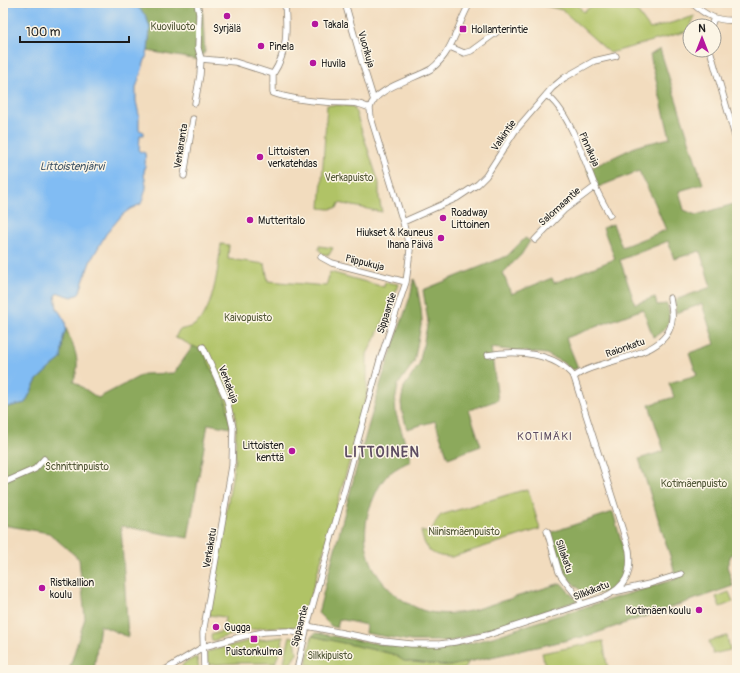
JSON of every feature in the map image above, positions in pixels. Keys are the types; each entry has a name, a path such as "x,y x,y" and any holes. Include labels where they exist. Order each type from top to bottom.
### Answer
{"street":[{"path":"195,104 201,59 198,48 199,14 197,3"},
{"path":"285,3 286,36 283,56 273,74 273,93 281,96 326,102 358,103 370,108 378,96 430,69 441,60 450,47 470,3"},
{"name":"Vuorikuja","path":"345,3 360,59 374,101"},
{"path":"692,3 702,13 714,18"},
{"path":"722,20 737,20"},
{"path":"450,47 464,53 471,51 501,29"},
{"name":"Valkintie","path":"403,222 457,198 478,184 486,176 515,131 552,88 564,78 594,61 616,56"},
{"path":"712,58 737,143"},
{"path":"201,59 235,62 273,74"},
{"name":"Pinnikuja","path":"546,95 559,106 575,137 610,215"},
{"name":"Sippaantie","path":"297,670 307,626 380,360 406,282 410,250 403,222 371,118 370,108"},
{"name":"Verkaranta","path":"184,176 193,119"},
{"name":"Salomaantie","path":"535,240 564,210 596,186"},
{"name":"Piippukuja","path":"321,258 332,263 406,282"},
{"name":"Raionkatu","path":"574,377 587,369 632,355 658,344 668,333 672,321 670,298"},
{"name":"Verkakuja","path":"203,347 228,400 233,428"},
{"path":"488,355 502,353 546,357 566,368 574,377"},
{"name":"Silkkikatu","path":"307,626 383,641 411,644 440,644 488,635 614,592 623,584 628,575 630,562 629,550 574,377"},
{"name":"Verkakatu","path":"204,670 203,633 232,466 233,428"},
{"path":"3,483 35,469 44,459"},
{"name":"Sillakatu","path":"547,531 559,572 562,578 576,592 582,604"},
{"path":"614,592 649,584 681,574"},
{"path":"166,670 203,647 244,636 264,632 288,631 305,634"}],"green space":[{"name":"Kuoviluoto","path":"128,3 202,3 205,52 199,60 148,51 150,28 134,5"},
{"path":"534,3 577,3 583,12 596,3 631,3 650,29 682,20 682,33 610,53 562,10"},
{"name":"Kotimäenpuisto","path":"660,49 703,184 679,191 684,210 696,215 737,203 737,553 731,555 727,566 733,586 591,635 450,666 404,661 393,654 312,636 316,633 401,646 435,647 462,645 493,637 676,579 639,459 664,451 649,405 674,397 669,383 697,375 689,353 715,344 702,304 676,313 675,300 711,287 700,251 674,259 668,241 620,260 635,304 655,297 657,305 667,304 669,315 668,324 663,331 653,337 643,309 566,338 578,368 572,370 562,362 546,354 491,348 498,400 469,410 481,446 448,458 435,421 407,429 401,402 404,387 419,365 428,321 423,290 507,256 525,238 530,241 521,255 503,273 511,294 552,278 554,283 615,259 603,228 613,224 622,247 666,230 655,203 639,171 598,187 587,170 637,146 670,138 650,55"},
{"name":"Verkapuisto","path":"327,105 354,107 379,183 379,198 382,212 339,203 337,208 320,208"},
{"name":"Littoisten kenttä","path":"221,244 229,245 228,259 265,264 268,281 326,286 330,272 384,287 385,282 398,284 391,306 367,354 367,395 358,432 303,619 299,624 293,627 268,627 236,633 212,641 211,635 223,631 225,617 209,615 235,460 235,411 229,413 200,350 175,338 179,330 191,327 199,321 205,313 214,290"},
{"path":"319,246 333,248 329,255 323,254 319,250"},
{"path":"414,279 417,287 422,320 414,362 398,385 395,402 396,414 411,461 392,471 386,476 378,488 370,507 366,524 366,540 374,569 383,582 407,603 433,613 459,613 470,611 561,583 577,601 452,641 411,641 365,633 366,625 339,619 337,628 331,626 318,613 381,382 410,297"},
{"name":"Schnittinpuisto","path":"66,328 76,354 77,361 76,374 73,381 98,398 144,374 174,373 193,346 201,350 205,355 226,401 231,428 208,424 188,538 121,526 128,637 100,625 94,670 69,670 85,618 79,559 49,533 3,525 3,408 25,403 37,380 61,359 63,338"},
{"name":"Niinismäenpuisto","path":"528,490 540,529 452,557 445,557 435,554 431,552 425,544 421,531 432,534 435,524 441,515 520,491"},
{"path":"613,512 627,563 623,578 608,591 587,596 565,576 549,533"},
{"path":"729,592 733,602 720,607 716,597"},
{"path":"290,636 295,638 297,653 291,663 284,662"},
{"name":"Silkkipuisto","path":"312,636 393,654 404,661 450,666 469,661 464,670 331,670 306,664"},
{"path":"727,636 730,650 713,654 709,641"},
{"path":"283,637 282,646 275,663 208,665 206,652 245,642"},
{"path":"603,641 608,670 546,670 542,653"},
{"path":"197,657 199,670 177,670 181,668 184,663"},
{"path":"248,668 286,668 284,670 248,670"}],"water":[{"name":"Littoistenjärvi","path":"3,3 128,3 138,7 146,16 150,28 148,51 136,88 139,130 144,132 144,135 140,135 139,151 145,153 144,173 146,187 142,203 122,215 106,234 90,262 79,294 72,297 59,293 55,295 57,308 65,321 66,328 63,338 61,359 37,380 25,403 3,408"}],"place":[{"name":"Syrjälä","path":"227,16"},
{"name":"Takala","path":"315,24"},
{"name":"Hollanterintie","path":"463,29"},
{"name":"Pinela","path":"261,46"},
{"name":"Huvila","path":"313,63"},
{"name":"Littoisten verkatehdas","path":"260,157"},
{"name":"Roadway Littoinen","path":"443,218"},
{"name":"Mutteritalo","path":"250,220"},
{"name":"Hiukset & Kauneus Ihana Päivä","path":"441,238"},
{"name":"Littoisten kenttä","path":"292,451"},
{"name":"Ristikallion koulu","path":"42,588"},
{"name":"Kotimäen koulu","path":"699,610"},
{"name":"Gugga","path":"216,627"},
{"name":"Puistonkulma","path":"254,639"}],"district":[{"name":"KOTIMÄKI","path":"545,436"},
{"name":"LITTOINEN","path":"382,452"}],"park label":[{"name":"Kaivopuisto","path":"248,317"}]}
